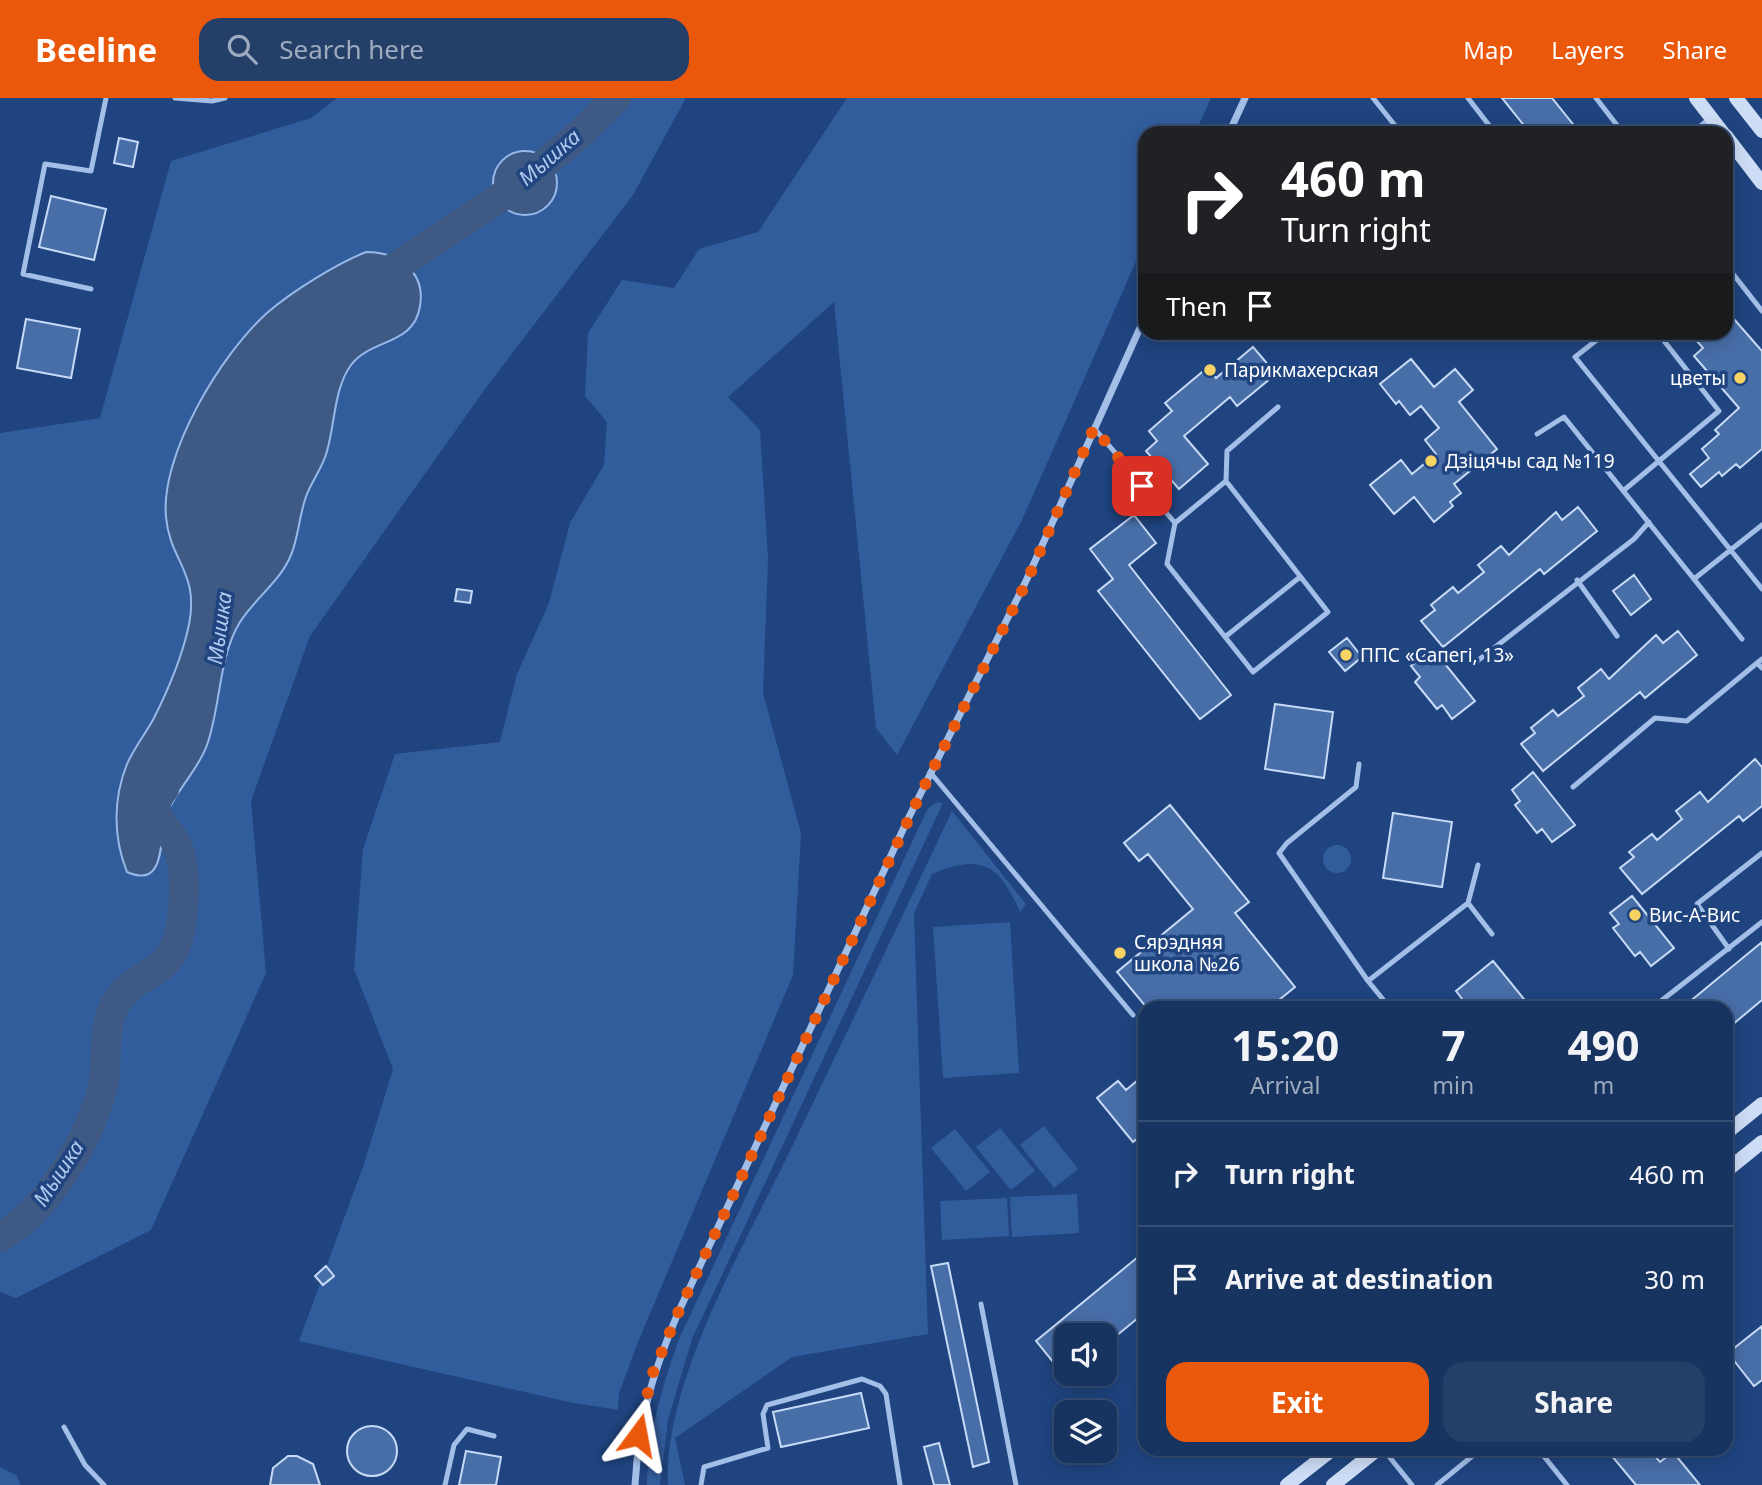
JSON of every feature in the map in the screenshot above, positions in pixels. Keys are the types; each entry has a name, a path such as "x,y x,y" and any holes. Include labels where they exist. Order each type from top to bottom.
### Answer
{"main road":[{"path":"1696,98 1718,126"},
{"path":"1739,99 1762,131"},
{"path":"1733,146 1762,183"},
{"path":"1733,1127 1762,1104"},
{"path":"1733,1166 1760,1147"},
{"path":"1287,1485 1324,1456"},
{"path":"1333,1485 1372,1456"}],"street":[{"path":"1232,126 1245,98"},
{"path":"635,1485 638,1435 652,1375 684,1300 930,772 1027,581 1138,332"}],"lane":[{"path":"91,289 23,274 45,164 91,171 106,98"},
{"path":"175,98 212,101 225,98"},
{"path":"1373,98 1395,126"},
{"path":"1468,98 1490,126"},
{"path":"1595,98 1617,126"},
{"path":"1700,126 1711,117"},
{"path":"1733,274 1762,311"},
{"path":"1597,340 1575,357 1762,589"},
{"path":"1623,491 1719,411 1663,340"},
{"path":"1226,481 1175,523 1167,564 1253,672 1328,612 1226,481 1227,450 1278,407"},
{"path":"1538,434 1564,417 1742,639"},
{"path":"1094,428 1175,523"},
{"path":"1476,662 1577,580 1634,539 1649,522"},
{"path":"1695,579 1762,525"},
{"path":"1225,637 1300,577"},
{"path":"1577,580 1617,636"},
{"path":"1573,787 1655,719 1687,720 1760,663"},
{"path":"1359,764 1356,787 1287,843 1279,853 1384,1001"},
{"path":"930,772 1133,1015"},
{"path":"1729,949 1697,904 1762,853"},
{"path":"1368,981 1468,903 1478,865"},
{"path":"1468,903 1492,934"},
{"path":"1661,1001 1762,922"},
{"path":"981,1304 1016,1485"},
{"path":"701,1485 704,1466 768,1448 763,1414 767,1405 862,1380 880,1385 886,1394 901,1485"},
{"path":"64,1427 85,1465 104,1485"},
{"path":"445,1485 454,1445 467,1429 494,1436"},
{"path":"1387,1456 1412,1485"},
{"path":"1437,1485 1472,1456"},
{"path":"1544,1456 1567,1485"}],"shaded area":[{"path":"337,98 686,98 633,195 485,389 310,636 251,801 266,973 151,1230 16,1298 0,1292 0,433 100,418 171,161 311,118"},
{"path":"847,98 1211,98 1198,126 1138,126 1138,257 1022,520 897,755 876,728 834,302 728,397 760,430 768,558 763,693 801,833 793,975 638,1342 619,1393 618,1410 569,1402 299,1341 364,1164 393,1069 354,969 363,849 395,754 500,742 517,674 549,603 570,523 604,465 607,422 585,396 588,333 622,280 674,288 699,249 758,232"},
{"path":"937,802 943,803 692,1339 668,1420 660,1485 647,1485 657,1411 679,1339 928,808"},
{"path":"952,811 1026,904 1020,912 1005,883 996,874 976,864 964,864 932,874 914,913 928,1334 792,1357 675,1438 685,1485 668,1485 670,1445 678,1403 710,1316"},
{"path":"1337,845 1347,849 1351,859 1347,869 1337,873 1327,869 1323,859 1327,849"},
{"path":"1010,922 1019,1073 943,1078 933,927"},
{"path":"1044,1126 1078,1169 1054,1188 1020,1145"},
{"path":"1000,1128 1035,1171 1011,1190 976,1147"},
{"path":"955,1129 990,1172 966,1191 931,1148"},
{"path":"1077,1194 1079,1233 1012,1237 1010,1197"},
{"path":"1007,1198 1009,1236 942,1240 940,1201"},
{"path":"0,1467 16,1475 21,1485 0,1485"}],"water":[{"path":"525,151 543,157 551,165 557,183 551,201 543,209 525,215 507,209 499,201 493,183 499,165 507,157"},
{"path":"366,252 398,260 414,274 421,294 416,319 401,335 359,356 345,374 327,451 304,502 291,555 281,573 246,613 233,636 207,745 167,813 159,858 149,874 140,876 127,872 119,845 116,818 122,777 174,675 191,610 188,581 173,546 166,517 167,492 183,436 213,379 249,331 288,296"}],"building":[{"path":"1502,98 1552,98 1574,126 1524,126"},
{"path":"119,138 138,142 133,167 114,163"},
{"path":"51,196 106,209 94,260 39,247"},
{"path":"1733,318 1762,351 1762,449 1740,468 1736,464 1722,476 1719,472 1701,487 1690,474 1709,458 1702,449 1719,434 1715,430 1739,408 1694,356 1703,348 1696,340 1733,340"},
{"path":"26,319 80,329 71,378 17,368"},
{"path":"1253,347 1276,374 1237,406 1230,397 1184,436 1208,464 1179,489 1146,451 1157,441 1149,431 1172,411 1165,403 1207,368 1216,378"},
{"path":"1411,359 1434,387 1455,369 1473,390 1459,402 1497,449 1454,484 1461,493 1450,502 1453,506 1434,522 1414,497 1394,514 1370,485 1401,460 1412,474 1436,454 1425,440 1439,428 1421,406 1410,415 1399,401 1396,404 1380,384"},
{"path":"1578,507 1597,531 1544,574 1540,569 1443,647 1421,621 1435,610 1431,605 1453,587 1458,593 1484,572 1478,565 1501,546 1509,555 1556,512 1562,520"},
{"path":"1134,515 1156,543 1129,565 1231,695 1200,719 1098,591 1113,579 1090,549"},
{"path":"1634,575 1651,599 1631,615 1613,591"},
{"path":"457,589 472,591 470,603 455,601"},
{"path":"1678,631 1697,655 1645,698 1640,692 1543,771 1521,744 1535,733 1531,728 1553,710 1558,716 1584,696 1578,688 1601,669 1609,679 1656,635 1663,643"},
{"name":"ППС «Сапегі, 13»","path":"1347,638 1362,657 1345,671 1329,652"},
{"path":"1433,649 1475,701 1452,719 1442,705 1437,709 1415,682 1420,677 1411,666"},
{"path":"1275,704 1333,712 1324,778 1265,769"},
{"path":"1755,759 1762,767 1762,806 1743,821 1739,816 1642,894 1620,868 1634,857 1629,852 1652,834 1657,840 1682,819 1676,811 1700,792 1708,802"},
{"path":"1533,772 1575,825 1552,842 1542,829 1537,833 1515,805 1520,801 1512,790"},
{"name":"Сярэдняя школа №26","path":"1170,805 1249,902 1235,913 1295,987 1278,1001 1141,1001 1117,972 1193,909 1148,854 1139,861 1124,843"},
{"path":"1393,813 1452,822 1442,887 1383,878"},
{"path":"1632,896 1674,948 1651,966 1640,952 1635,956 1613,928 1619,924 1610,913"},
{"path":"1762,942 1762,1000 1733,1024 1733,1001 1690,1001"},
{"path":"1493,961 1524,999 1464,1001 1456,991"},
{"path":"1138,1080 1138,1138 1133,1142 1097,1098 1118,1081 1126,1090"},
{"path":"1138,1257 1138,1318 1117,1335 1117,1323 1058,1323"},
{"path":"948,1263 989,1462 973,1467 931,1266"},
{"path":"326,1266 334,1276 323,1285 315,1276"},
{"path":"1054,1326 1054,1363 1036,1341"},
{"path":"1762,1326 1762,1380 1754,1386 1733,1359 1733,1349"},
{"path":"861,1393 869,1428 781,1447 773,1412"},
{"path":"372,1426 390,1433 397,1451 390,1469 372,1476 354,1469 347,1451 354,1433"},
{"path":"939,1443 950,1485 934,1485 924,1447"},
{"path":"466,1451 501,1457 496,1485 459,1485"},
{"path":"288,1456 297,1456 313,1464 320,1485 270,1485 273,1468"},
{"path":"1612,1456 1655,1456 1660,1462 1668,1456 1676,1456 1700,1485 1636,1485"}],"waterway":[{"name":"Мышка","path":"368,285 522,183 582,132 616,98"},
{"name":"Мышка","path":"0,1237 35,1209 66,1169 99,1102 104,1081 107,1031 116,1003 125,991 164,964 178,939 183,910 183,872 177,845 157,814 157,801 164,789"}],"place":[{"name":"Парикмахерская","path":"1210,370"},
{"name":"цветы","path":"1740,378"},
{"name":"Дзіцячы сад №119","path":"1431,461"},
{"name":"ППС «Сапегі, 13»","path":"1346,655"},
{"name":"Вис-А-Вис","path":"1635,915"},
{"name":"Сярэдняя школа №26","path":"1120,953"}],"route":[{"path":"638,1435 652,1375 678,1313 919,797 1027,581 1094,428 1142,486"}]}
